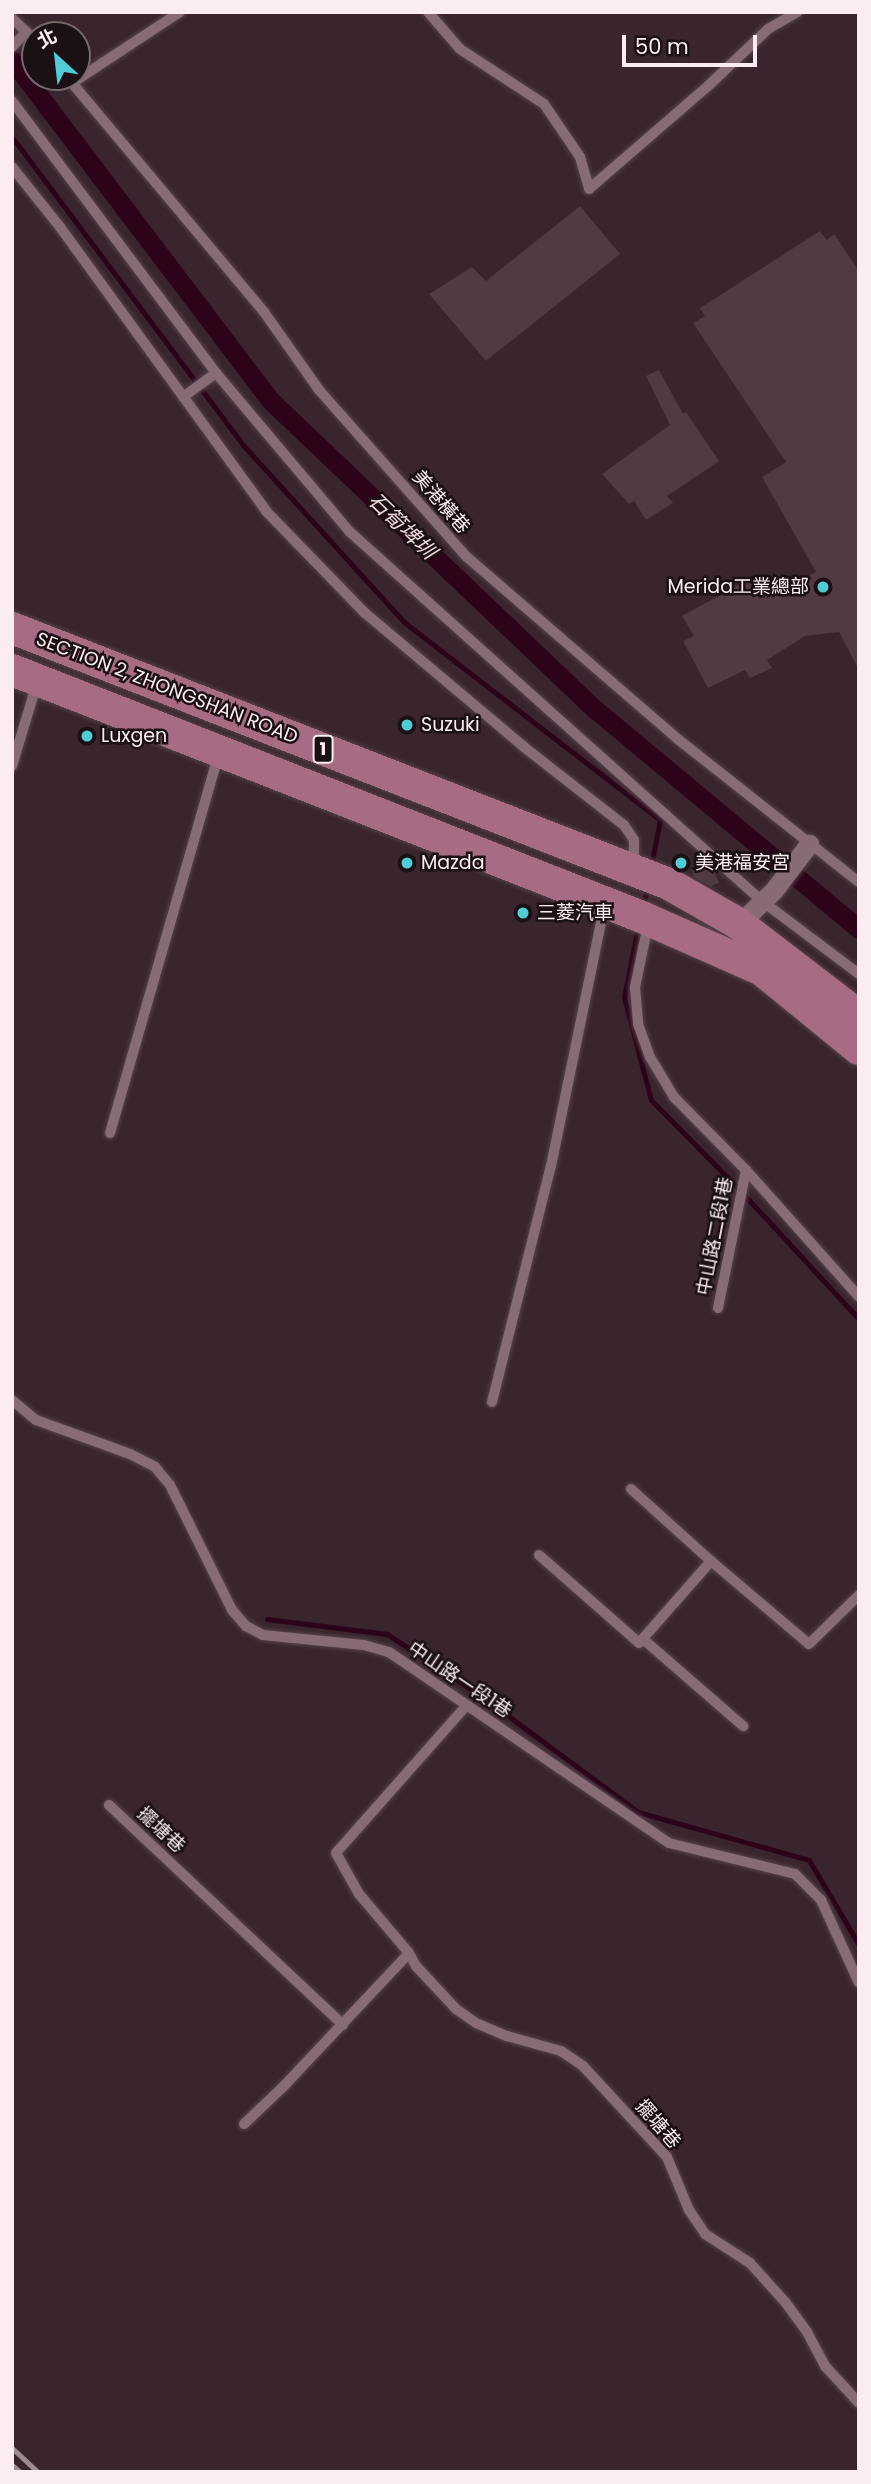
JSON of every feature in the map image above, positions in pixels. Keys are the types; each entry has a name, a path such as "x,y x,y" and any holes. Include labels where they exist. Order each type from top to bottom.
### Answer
{"main road":[{"name":"SECTION 2, ZHONGSHAN ROAD","path":"12,628 635,870"},
{"name":"SECTION 2, ZHONGSHAN ROAD","path":"25,676 220,750 604,903"},
{"name":"1","path":"635,870 668,884 739,925 859,1016"},
{"name":"1","path":"604,903 762,970 859,1049"}],"street":[{"path":"739,925 768,895 809,844"}],"lane":[{"path":"91,67 180,12"},
{"path":"428,12 460,49 544,104 580,157 589,189 708,86 768,29 797,12"},
{"name":"美港橫巷","path":"79,91 264,312 319,390 467,557 679,740 859,882"},
{"path":"12,101 216,373 350,531 859,974"},
{"path":"12,167 265,510 365,612 524,747 624,825 634,840 635,870"},
{"path":"183,397 216,373"},
{"path":"12,766 25,676"},
{"path":"110,1133 220,750"},
{"path":"492,1402 551,1166 604,903"},
{"name":"中山路二段1巷","path":"646,919 635,987 638,1024 650,1057 674,1097 746,1170 859,1297"},
{"name":"中山路二段1巷","path":"718,1308 746,1170"},
{"name":"中山路一段1巷","path":"12,1400 36,1420 155,1467 170,1485 232,1610 246,1626 263,1635 364,1645 389,1652 669,1843 795,1874 821,1900 859,1983"},
{"path":"631,1489 809,1644 859,1595"},
{"path":"539,1555 639,1643 711,1560"},
{"path":"643,1639 743,1726"},
{"name":"擺塘巷","path":"466,1706 336,1853 359,1895 409,1953 416,1966 456,2009 476,2023 507,2036 561,2050 583,2066 667,2157 689,2210 705,2234 750,2263 786,2303 807,2332 826,2367 859,2403"},
{"name":"擺塘巷","path":"108,1805 343,2025"},
{"path":"244,2124 343,2025 409,1953"}],"building":[{"path":"580,206 620,254 486,361 429,294 472,267 486,281"},
{"path":"820,231 827,240 834,234 859,271 859,670 839,632 805,636 767,660 772,668 750,678 745,670 708,688 683,641 694,636 682,616 755,576 767,598 816,572 762,477 786,462 693,323 705,316 700,308"},
{"path":"659,370 683,414 686,412 719,461 667,496 673,503 646,520 634,501 629,504 602,474 670,425 646,376"},
{"path":"705,861 714,870 719,883 710,886 694,877 691,868"}],"waterway":[{"name":"石筍埤圳","path":"12,60 270,400 596,710 859,929"},
{"path":"12,137 243,445 404,622 660,820 651,866"},
{"path":"643,907 647,886"},
{"path":"638,927 624,997 651,1100 737,1187 859,1319"},
{"path":"267,1619 387,1634 480,1695 638,1812 809,1860 859,1945"}],"railway":[{"path":"12,2448 38,2472"},
{"path":"12,2465 20,2472"}],"place":[{"name":"Merida工業總部","path":"823,587"},
{"name":"Suzuki","path":"407,725"},
{"name":"Luxgen","path":"87,736"},
{"name":"Mazda","path":"407,863"},
{"name":"美港福安宮","path":"681,863"},
{"name":"三菱汽車","path":"523,913"}]}
